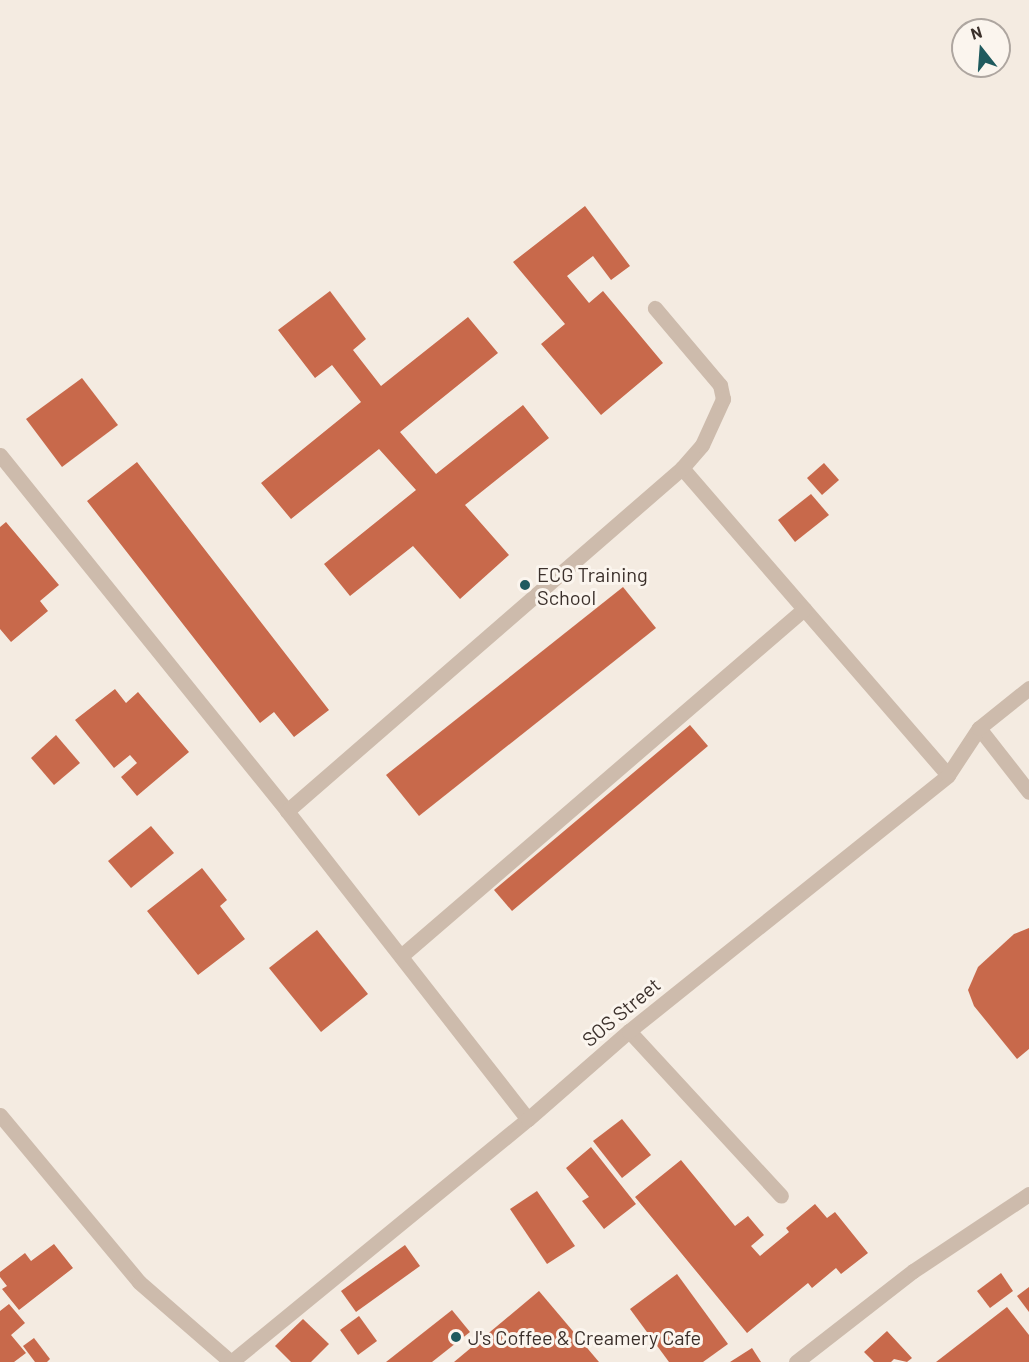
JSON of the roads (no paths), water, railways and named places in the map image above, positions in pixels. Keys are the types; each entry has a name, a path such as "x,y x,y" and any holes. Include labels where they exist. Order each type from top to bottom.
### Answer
{"street":[{"path":"287,811 682,468 702,445 723,399 720,385 655,308"},
{"path":"0,455 287,811 528,1119"},
{"path":"682,468 948,775"},
{"path":"401,956 804,609"},
{"name":"SOS Street","path":"231,1362 528,1119 629,1031 948,775 979,728 1029,688"},
{"path":"979,728 1029,792"},
{"path":"629,1031 781,1196"},
{"path":"0,1115 139,1282 231,1362"},
{"path":"796,1362 913,1271 1029,1194"}],"place":[{"name":"ECG Training School","path":"525,585"},
{"name":"J's Coffee & Creamery Cafe","path":"456,1337"}]}
